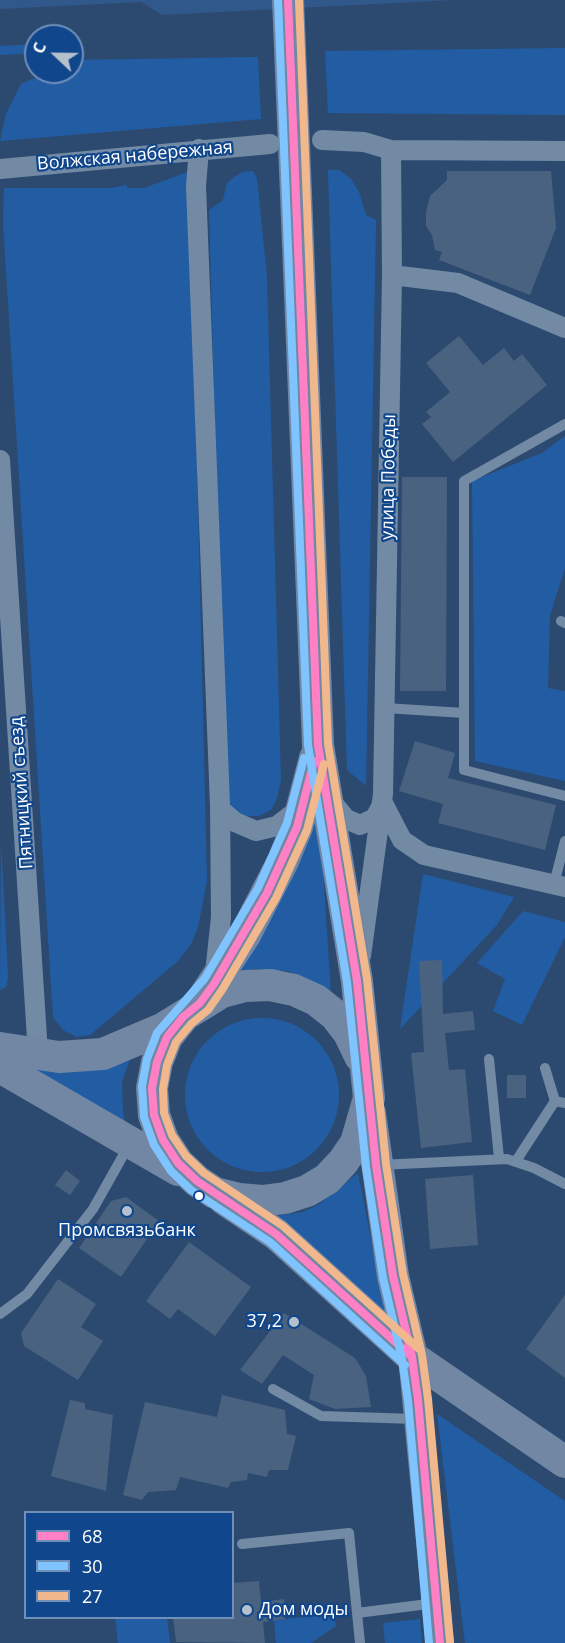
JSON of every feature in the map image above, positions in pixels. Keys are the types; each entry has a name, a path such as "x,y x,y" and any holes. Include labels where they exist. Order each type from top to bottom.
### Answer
{"main road":[{"path":"288,0 318,745 315,799 357,981 376,1165 393,1276 411,1357 419,1419 440,1643"},
{"path":"0,1047 38,1054 82,1058 103,1054 137,1041 199,1001 222,992 245,986 270,985 301,993 316,1000 335,1015 349,1033 368,1089 356,1143 327,1179 307,1191 285,1198 262,1201 238,1199 206,1187 178,1163 163,1140 154,1115 152,1088 157,1062 167,1037 199,1001 267,894 315,799"},
{"path":"0,1067 206,1187 276,1234 411,1357 565,1462"}],"street":[{"path":"322,140 364,142 391,150 565,151"},
{"name":"Волжская набережная","path":"0,169 270,144"},
{"path":"199,149 196,186 220,809 221,917 199,1001"},
{"name":"улица Победы","path":"357,981 383,803 393,275 391,150"},
{"path":"393,275 458,283 565,328"},
{"name":"Пятницкий съезд","path":"0,460 38,1054"},
{"path":"220,809 235,822 256,831 277,826 315,799 334,809 346,819 360,825 375,818 383,803"},
{"path":"383,803 402,840 424,855 560,885"}],"lane":[{"path":"565,424 464,481 464,770 565,796"},
{"path":"386,708 464,713"},
{"path":"560,885 565,841"},
{"path":"489,1059 500,1158"},
{"path":"516,1161 560,1102 545,1068"},
{"path":"0,1314 27,1294 93,1209 130,1142"},
{"path":"376,1165 500,1158 516,1161 565,1184"},
{"path":"273,1389 321,1416 419,1419"},
{"path":"242,1544 349,1533 360,1643"},
{"path":"357,1613 436,1603"}],"shaded area":[{"path":"0,0 453,0 162,15 141,2 0,9"},
{"path":"24,45 24,54 0,55 0,46"},
{"path":"565,48 565,115 328,113 325,51"},
{"path":"258,57 261,119 0,141 6,114 21,84 84,84 84,60"},
{"path":"328,170 339,170 351,179 359,192 366,215 376,220 366,786 347,770"},
{"path":"190,171 207,881 198,927 191,944 178,961 90,1035 77,1037 63,1030 53,1017 3,223 4,188 111,188 127,185 127,188 144,188"},
{"path":"253,171 257,178 267,277 281,780 276,801 271,810 259,816 245,816 237,812 225,798 209,210 223,200 227,183 243,172"},
{"path":"565,436 565,568 550,615 548,688 565,691 565,781 475,761 472,481 542,453"},
{"path":"313,818 320,823 331,994 304,977 288,971 255,969 239,972"},
{"path":"1,839 8,978 6,987 0,990"},
{"path":"423,874 514,897 497,925 400,1029"},
{"path":"523,911 565,922 565,937 522,1025 493,1011 505,979 477,963"},
{"path":"262,1018 277,1019 291,1024 305,1031 316,1041 326,1052 333,1066 338,1080 338,1110 333,1124 326,1138 316,1149 305,1159 291,1166 277,1171 262,1172 247,1171 233,1166 219,1159 208,1149 198,1138 191,1124 186,1110 185,1095 186,1080 191,1066 198,1052 208,1041 219,1031 233,1024 247,1019"},
{"path":"134,1048 122,1081 126,1127 21,1072"},
{"path":"358,1173 387,1319 275,1216 303,1212 318,1205"},
{"path":"437,1414 565,1501 565,1643 465,1643"},
{"path":"334,1614 336,1626 311,1643 276,1643 274,1620"},
{"path":"115,1619 167,1619 170,1643 118,1643"},
{"path":"420,1619 422,1643 385,1643 383,1623"}],"building":[{"path":"447,171 551,171 556,228 530,295 439,260 442,252 435,250 432,235 426,226 426,212 430,196 447,180"},
{"path":"459,336 483,365 504,348 514,361 522,354 547,385 453,462 422,424 431,417 426,412 450,392 426,363"},
{"path":"402,477 447,477 446,691 400,691"},
{"path":"415,741 455,753 448,778 556,805 545,850 438,823 443,804 399,791"},
{"path":"442,960 443,1014 473,1011 475,1030 445,1033 449,1070 465,1069 472,1142 421,1148 411,1053 424,1052 419,961"},
{"path":"507,1075 526,1075 526,1098 507,1098"},
{"path":"66,1170 80,1181 70,1195 55,1185"},
{"path":"473,1175 478,1245 430,1249 425,1179"},
{"path":"126,1197 159,1221 121,1277 79,1248 111,1201"},
{"path":"189,1242 251,1287 215,1336 178,1309 170,1319 146,1301"},
{"path":"58,1279 96,1304 81,1327 103,1341 78,1380 24,1346 21,1333"},
{"path":"565,1295 565,1378 526,1349"},
{"path":"284,1313 355,1358 366,1376 371,1407 335,1409 309,1399 314,1375 283,1355 262,1384 240,1370"},
{"path":"222,1395 285,1410 287,1434 296,1436 288,1470 269,1470 267,1477 248,1473 247,1480 231,1482 228,1488 180,1477 176,1490 148,1492 142,1500 123,1495 145,1402 217,1417"},
{"path":"70,1400 85,1403 85,1409 113,1415 106,1491 51,1476"},
{"name":"Дом моды","path":"259,1581 261,1602 284,1599 285,1619 263,1622 265,1643 176,1642 173,1619 234,1619 234,1583"}],"transit line":[{"name":"30","path":"278,0 308,745 347,982 366,1167 383,1278 402,1359 408,1401 429,1643"},
{"name":"68","path":"288,0 318,745 357,981 376,1165 393,1276 412,1357 418,1400 440,1643"},
{"name":"27","path":"299,0 328,744 367,979 386,1164 403,1274 422,1355 428,1399 450,1642"},
{"name":"30","path":"304,758 287,823 258,888 205,978 157,1033 147,1059 142,1086 144,1117 154,1145 171,1171 191,1190 270,1242 405,1365"},
{"name":"68","path":"314,761 297,827 267,893 214,984 200,1003 183,1017 167,1037 157,1062 152,1088 154,1115 163,1140 178,1163 197,1181 276,1234 412,1357"},
{"name":"27","path":"324,764 307,830 276,898 222,990 208,1010 191,1024 176,1042 167,1065 163,1089 164,1113 172,1135 186,1156 204,1173 283,1226 419,1349"}],"place":[{"name":"Промсвязьбанк","path":"127,1211"},
{"name":"37,2","path":"294,1322"},
{"name":"Дом моды","path":"247,1610"}]}
